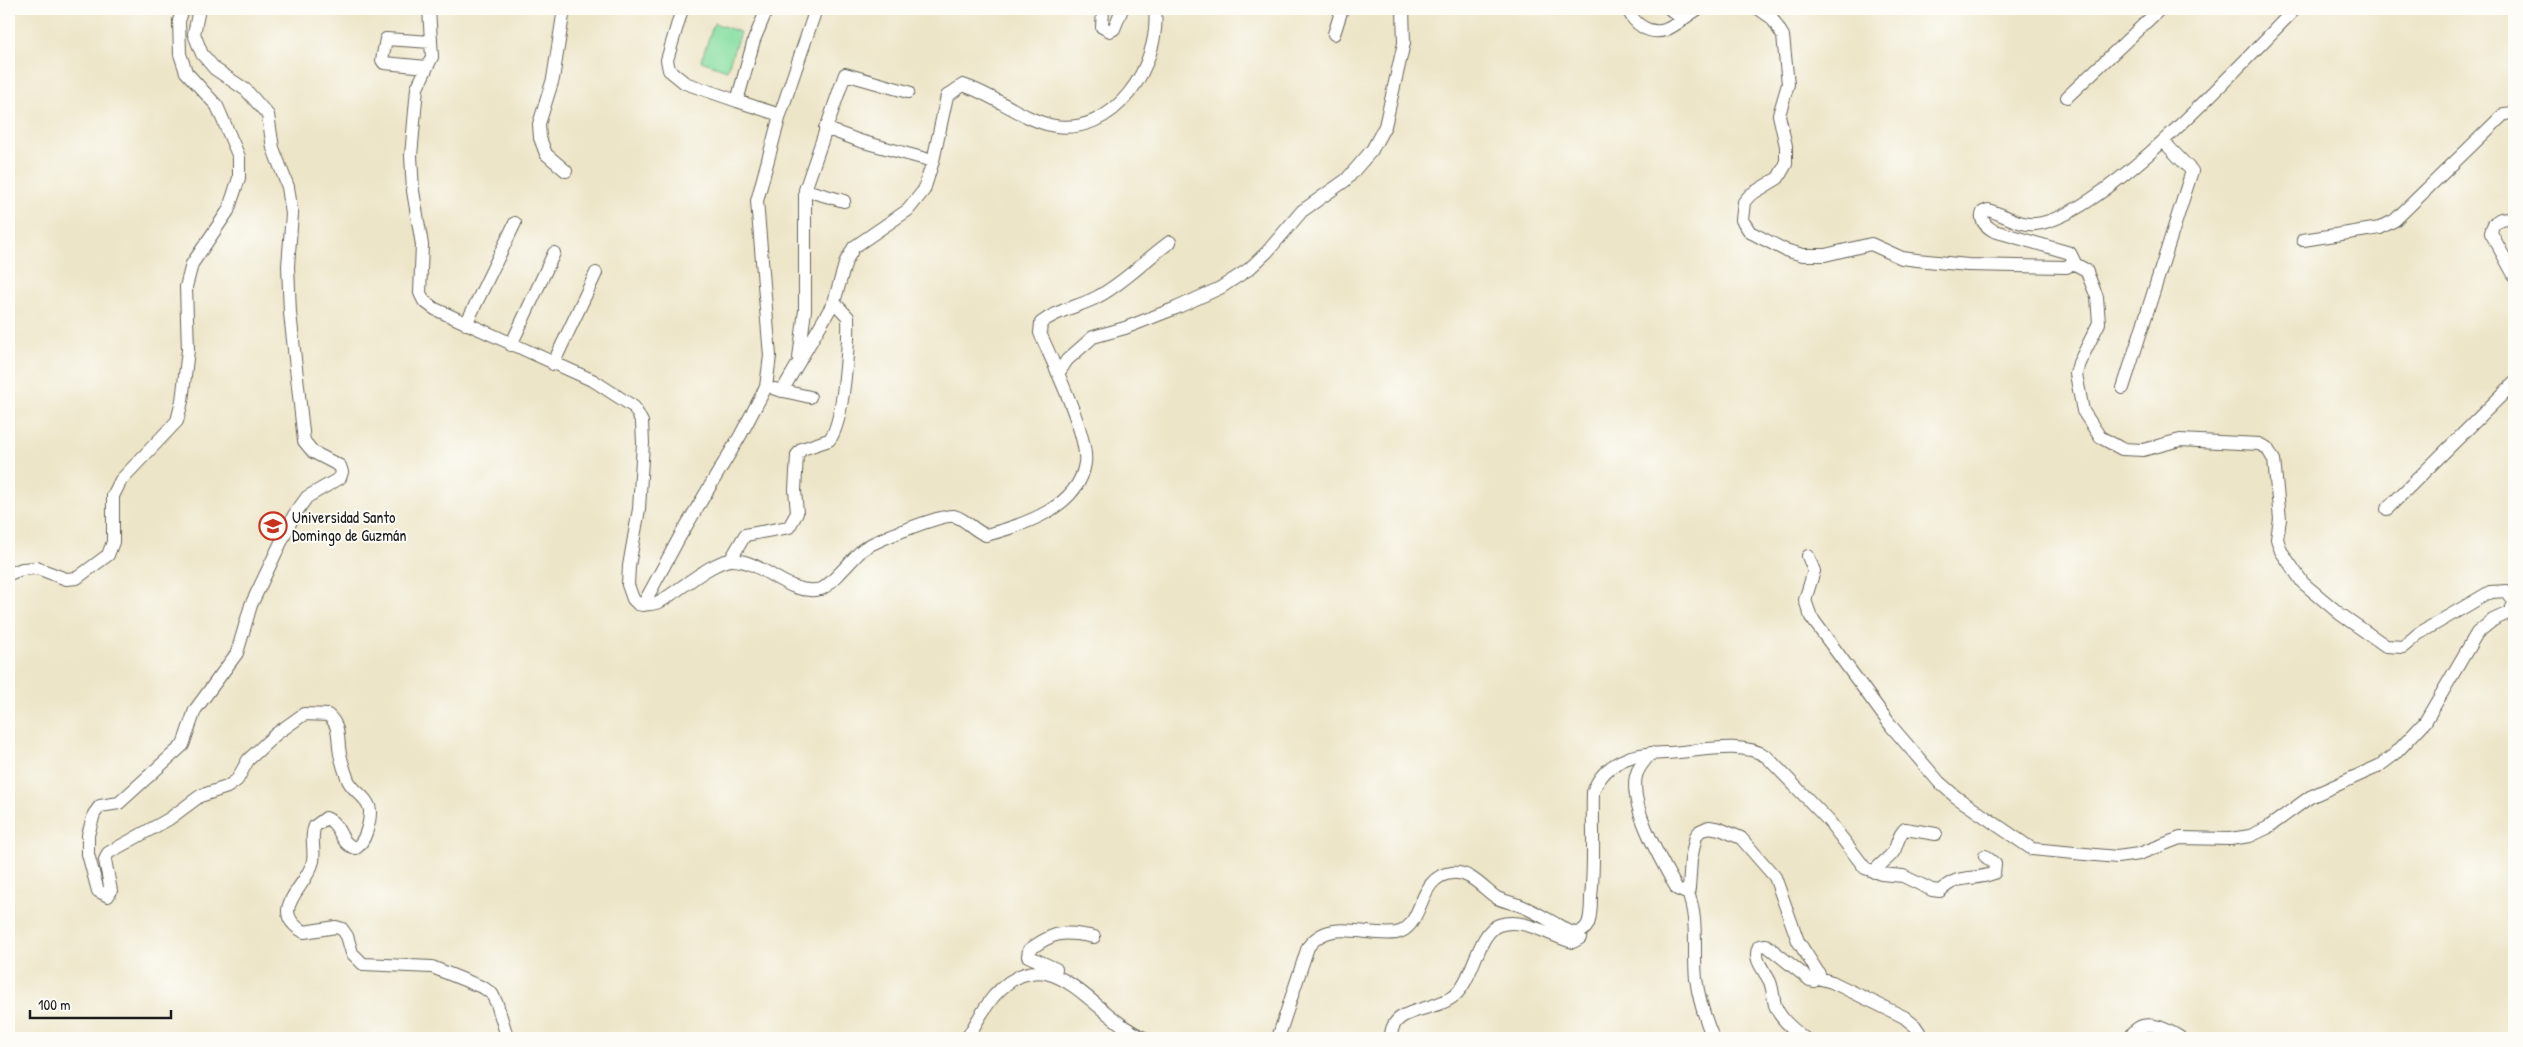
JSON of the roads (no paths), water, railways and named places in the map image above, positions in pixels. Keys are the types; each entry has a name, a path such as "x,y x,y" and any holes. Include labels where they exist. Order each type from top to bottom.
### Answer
{"street":[{"path":"9,574 38,568 66,579 77,578 108,555 113,542 113,496 121,480 177,421 182,401 188,350 186,286 192,264 228,211 238,178 239,157 217,106 186,72 180,54 179,21 183,9"},
{"path":"198,9 194,34 202,54 215,69 255,99 271,121 273,148 288,186 292,214 288,266 304,441 313,452 340,466 342,472 340,478 307,497 294,515 251,605 237,653 195,710 183,744 119,803 100,806 94,814 88,835 88,854 95,883 98,891 108,896 112,891 105,860 108,853 169,819 200,796 227,787 237,780 248,760 276,734 304,714 328,715 338,728 340,753 349,783 366,801 370,811 363,840 356,848 345,843 336,824 331,820 326,818 315,826 313,831 312,862 304,882 289,901 288,910 291,921 296,928 304,932 336,927 342,930 347,936 352,953 363,964 432,967 484,988 492,994 506,1033 510,1038"},
{"path":"429,9 432,57 420,78 417,88 411,156 413,191 422,245 420,293 424,301 435,309 510,345 594,381 617,394 634,407 642,422 643,443 638,509 628,585 633,598 638,604 659,602 712,568 731,559 745,535 789,527 797,513 795,490 797,455 802,450 832,437 838,420 848,317 834,302"},
{"path":"564,9 553,79 539,124 540,138 546,154 566,171"},
{"path":"682,9 668,60 669,70 685,83 780,115"},
{"path":"737,101 754,40 767,9"},
{"path":"643,605 679,538 749,420 766,387 770,356 757,201 780,115 816,9"},
{"path":"1103,9 1102,27 1110,32 1114,29 1122,9"},
{"path":"782,391 834,302 846,261 854,247 908,210 924,190 933,161 943,110 948,96 963,85 1001,100 1033,119 1051,125 1072,127 1095,122 1126,98 1141,76 1154,41 1156,21 1154,9"},
{"path":"1334,34 1342,9"},
{"path":"1058,374 1067,360 1093,337 1124,328 1176,308 1220,288 1249,269 1267,252 1302,211 1346,180 1372,150 1385,126 1404,43 1403,9"},
{"path":"1628,9 1637,24 1650,30 1666,30 1698,9"},
{"path":"1670,9 1682,19"},
{"path":"1759,9 1776,22 1783,36 1788,84 1778,116 1786,146 1786,164 1778,178 1750,195 1744,202 1742,220 1750,232 1785,250 1804,255 1825,255 1871,244 1902,258 1968,265 2067,267 2073,263"},
{"path":"2073,263 2072,256 2068,252 1994,231 1984,223 1982,214 1988,210 2029,225 2038,224 2062,216 2088,202 2164,141 2295,9"},
{"path":"2067,97 2153,11"},
{"path":"428,67 384,63 382,60 386,39 431,42"},
{"path":"798,364 805,310 805,190 825,128 846,73 908,92"},
{"path":"2303,240 2380,228 2395,220 2504,114 2514,113"},
{"path":"825,128 860,141 933,161"},
{"path":"2123,388 2192,171 2164,141"},
{"path":"805,190 844,201"},
{"path":"2514,220 2498,219 2493,225 2491,232 2514,275"},
{"path":"466,324 515,223"},
{"path":"731,559 749,562 780,580 810,591 824,588 865,548 889,535 945,516 955,516 978,532 986,534 1052,510 1068,498 1074,490 1082,476 1086,461 1077,420 1040,334 1041,323 1050,316 1085,304 1102,295 1170,242"},
{"path":"510,345 554,253"},
{"path":"1808,556 1814,571 1805,600 1811,617 1892,727 1939,782 1956,797 2032,849 2118,857 2139,854 2164,842 2180,838 2230,839 2250,836 2267,828 2310,797 2379,766 2395,754 2425,722 2477,633 2493,620 2510,612 2514,602 2507,591 2490,592 2418,634 2403,647 2388,647 2340,614 2303,583 2281,550 2277,540 2280,519 2274,460 2267,448 2259,444 2180,440 2143,450 2122,449 2100,437 2083,411 2076,374 2079,363 2098,323 2099,306 2086,270 2073,263"},
{"path":"553,364 596,273"},
{"path":"2387,509 2514,383"},
{"path":"766,387 810,397"},
{"path":"1391,1038 1395,1022 1403,1015 1435,1007 1457,993 1473,969 1484,937 1495,927 1505,924 1526,926 1555,934 1572,942 1580,938 1581,931 1589,921 1592,888 1593,793 1595,786 1606,771 1621,761 1639,754 1729,748 1753,750 1763,754 1828,820 1862,866 1874,872 1903,876 1940,891 1950,881 1994,873 1995,864 1985,856"},
{"path":"1651,753 1638,771 1635,792 1648,833 1677,889 1682,892 1687,891 1691,886 1693,849 1700,831 1709,827 1720,829 1741,838 1774,877 1798,941 1818,974 1818,978"},
{"path":"1874,872 1879,864 1893,853 1900,835 1906,829 1936,834"},
{"path":"1278,1038 1308,947 1315,939 1324,933 1337,929 1371,934 1395,933 1405,930 1414,920 1425,892 1437,879 1446,874 1457,872 1466,875 1497,898 1532,911 1569,931 1581,931"},
{"path":"1687,891 1692,906 1696,979 1701,1006 1713,1038"},
{"path":"1094,937 1066,932 1050,937 1027,953 1032,958 1057,969 1079,991 1123,1028 1144,1038"},
{"path":"1804,1038 1788,1025 1776,1007 1770,982 1759,963 1757,949 1761,945 1766,945 1810,980 1814,981 1818,978 1832,982 1904,1018 1915,1026 1923,1038"},
{"path":"967,1038 993,998 1024,973 1036,970 1049,972 1079,991"},
{"path":"2130,1038 2137,1028 2151,1024 2181,1038"}],"place":[{"name":"Universidad Santo Domingo de Guzmán","path":"273,526"}]}
